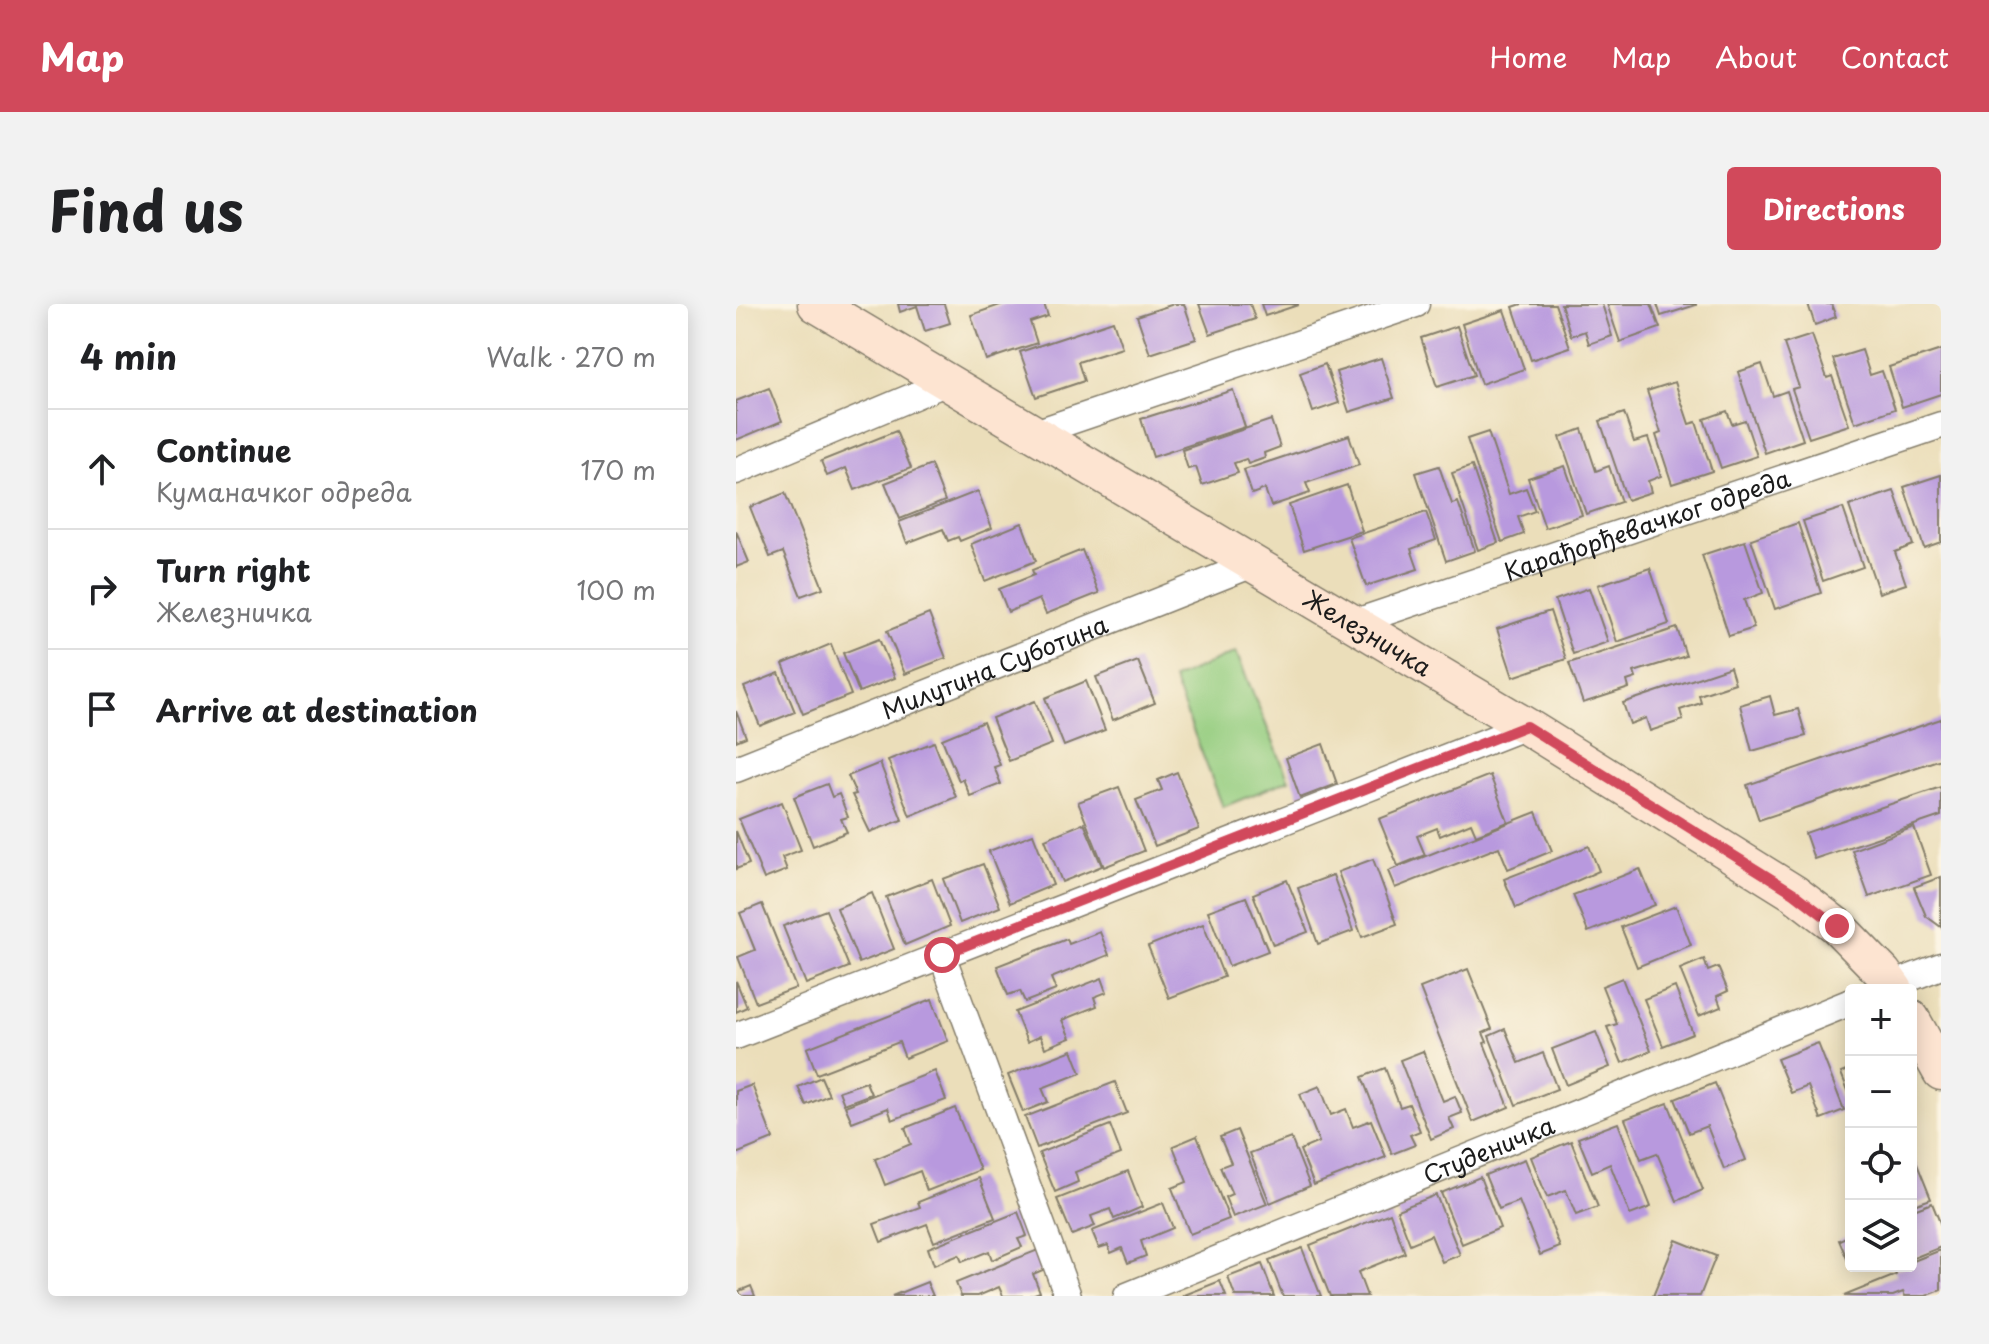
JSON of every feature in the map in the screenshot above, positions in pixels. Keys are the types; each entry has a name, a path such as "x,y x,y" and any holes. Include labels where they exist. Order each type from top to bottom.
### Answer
{"street":[{"name":"Железничка","path":"816,304 1526,726 1794,893 1837,926 1886,984"},
{"path":"1032,434 1416,304"},
{"path":"736,471 945,383"},
{"name":"Карађорђевачког одреда","path":"1353,623 1941,425"},
{"name":"Милутина Суботина","path":"736,769 1253,564"},
{"path":"736,1036 1526,726"},
{"path":"942,955 1068,1296"},
{"path":"1898,984 1941,966"},
{"name":"Студеничка","path":"1127,1296 1845,1004"},
{"path":"1917,1029 1941,1072"}],"green space":[{"path":"1236,652 1289,780 1223,807 1173,679"}],"building":[{"path":"898,304 944,304 950,323 925,331 917,306 900,312"},
{"path":"1003,304 1044,304 1048,316 1030,322 1037,343 986,360 971,315"},
{"path":"1174,304 1184,304 1196,339 1150,354 1137,316"},
{"path":"1199,304 1250,304 1255,319 1210,334"},
{"path":"1261,304 1298,304 1298,305 1265,316"},
{"path":"1555,304 1570,347 1531,360 1513,307"},
{"path":"1561,304 1602,304 1612,336 1589,344 1585,331 1571,336"},
{"path":"1607,304 1651,304 1660,328 1620,342"},
{"path":"1657,304 1696,304 1696,305 1661,316"},
{"path":"1808,304 1831,304 1836,317 1815,325"},
{"path":"1504,310 1524,369 1481,384 1462,324"},
{"path":"1113,321 1122,348 1078,362 1084,381 1036,397 1020,352"},
{"path":"1457,326 1474,375 1437,387 1421,338"},
{"path":"1812,335 1827,378 1832,376 1849,425 1809,438 1792,389 1799,387 1784,344"},
{"path":"1862,350 1870,375 1882,371 1895,409 1855,423 1833,359"},
{"path":"1941,350 1941,394 1902,407 1889,367"},
{"path":"1381,358 1394,398 1349,412 1336,372"},
{"path":"1325,364 1339,403 1313,412 1300,373"},
{"path":"1762,364 1773,396 1787,391 1803,440 1765,453 1738,372"},
{"path":"1675,382 1689,424 1696,422 1712,471 1672,484 1656,435 1661,433 1647,391"},
{"path":"769,388 782,421 736,440 736,401"},
{"path":"1233,390 1245,427 1153,457 1141,419"},
{"path":"1727,411 1732,424 1745,420 1757,456 1721,468 1704,419"},
{"path":"1624,413 1634,442 1648,438 1661,476 1648,481 1651,492 1627,500 1600,421"},
{"path":"1271,420 1280,447 1264,453 1265,458 1248,464 1246,459 1234,463 1238,473 1202,485 1196,467 1188,469 1182,450"},
{"path":"1582,429 1596,471 1609,466 1621,502 1586,514 1560,437"},
{"path":"896,431 911,468 855,490 846,468 827,476 821,461"},
{"path":"1488,432 1509,494 1526,488 1535,511 1518,517 1524,534 1502,542 1467,439"},
{"path":"1349,435 1359,465 1306,483 1310,493 1271,506 1265,489 1252,494 1244,470"},
{"path":"931,465 945,501 900,519 885,483"},
{"path":"1439,466 1452,504 1458,502 1475,551 1446,561 1416,473"},
{"path":"1472,466 1498,543 1478,550 1452,473"},
{"path":"1565,466 1582,515 1545,528 1528,478"},
{"path":"1941,475 1941,542 1924,548 1904,487"},
{"path":"1347,485 1362,531 1304,550 1289,505"},
{"path":"978,491 992,528 960,541 958,537 948,541 943,529 907,543 899,522"},
{"path":"1894,491 1913,545 1895,552 1906,584 1879,593 1849,506"},
{"path":"785,493 823,588 801,596 783,552 770,557 750,507"},
{"path":"1843,508 1863,567 1823,581 1803,521"},
{"path":"1426,512 1436,540 1411,549 1418,569 1366,586 1349,538"},
{"path":"1022,523 1036,561 985,581 971,544"},
{"path":"1798,523 1821,593 1775,609 1751,539"},
{"path":"736,531 749,562 736,567"},
{"path":"1745,541 1763,593 1744,600 1754,628 1729,636 1702,555"},
{"path":"1082,550 1099,593 1046,614 1039,599 1008,612 999,589 1034,575 1032,570"},
{"path":"1650,568 1669,624 1617,642 1598,585"},
{"path":"1589,588 1608,642 1573,654 1555,600"},
{"path":"1550,611 1566,659 1513,677 1497,629"},
{"path":"929,614 946,658 905,674 887,631"},
{"path":"1677,628 1686,656 1634,672 1636,678 1627,681 1629,688 1583,703 1569,663"},
{"path":"879,639 895,678 859,692 843,653"},
{"path":"831,644 851,695 803,714 783,664"},
{"path":"1138,661 1155,703 1113,720 1096,677"},
{"path":"1730,667 1735,683 1699,695 1701,703 1680,710 1683,720 1650,731 1646,718 1630,724 1623,703"},
{"path":"779,673 795,712 760,726 744,687"},
{"path":"1086,681 1105,730 1064,746 1045,698"},
{"path":"1770,696 1775,715 1798,709 1806,736 1752,751 1740,705"},
{"path":"1035,701 1052,744 1009,761 992,718"},
{"path":"736,711 746,737 736,741"},
{"path":"1941,719 1941,759 1759,820 1747,785"},
{"path":"983,722 1000,765 994,767 1001,784 970,796 963,779 959,781 942,739"},
{"path":"934,742 956,797 910,816 888,760"},
{"path":"1323,744 1337,784 1300,798 1286,758"},
{"path":"880,763 902,820 870,832 852,795 856,794 848,776"},
{"path":"1177,772 1199,829 1155,846 1136,800 1162,790 1158,780"},
{"path":"1490,775 1508,822 1476,835 1471,823 1440,836 1437,828 1417,836 1425,855 1398,866 1379,819"},
{"path":"827,784 832,797 839,794 848,817 841,819 847,832 813,846 794,797"},
{"path":"1119,787 1144,851 1104,867 1078,802"},
{"path":"1941,787 1941,816 1814,859 1805,833"},
{"path":"782,802 801,850 782,857 787,870 764,879 739,819"},
{"path":"1536,812 1552,851 1508,869 1499,847 1395,888 1388,871"},
{"path":"1084,823 1102,866 1062,882 1045,839"},
{"path":"1914,827 1931,875 1869,897 1852,850"},
{"path":"736,831 749,864 736,869"},
{"path":"1033,834 1053,885 1010,903 989,851"},
{"path":"1589,846 1599,871 1516,908 1504,879"},
{"path":"1373,859 1397,924 1362,937 1338,872"},
{"path":"983,864 1000,907 960,923 943,879"},
{"path":"1640,869 1655,905 1588,932 1573,895"},
{"path":"1333,875 1353,931 1318,944 1298,888"},
{"path":"1941,877 1941,927 1926,916 1914,887"},
{"path":"932,879 950,926 905,945 886,897"},
{"path":"1287,880 1308,932 1273,945 1253,894"},
{"path":"872,893 894,949 859,963 837,908"},
{"path":"1246,897 1268,951 1229,966 1208,911"},
{"path":"762,904 796,988 756,1003 738,957 755,950 740,913"},
{"path":"1676,906 1691,945 1637,967 1621,927"},
{"path":"826,910 849,967 806,984 783,926"},
{"path":"1203,924 1224,977 1169,998 1148,946"},
{"path":"1100,932 1109,955 1051,978 1056,990 1025,1002 1020,991 1008,995 997,966 1067,939 1069,944"},
{"path":"1704,959 1708,971 1718,967 1728,991 1717,996 1721,1007 1699,1016 1680,969"},
{"path":"1468,969 1492,1029 1483,1033 1487,1042 1484,1043 1509,1107 1473,1122 1420,988"},
{"path":"1102,978 1107,992 1094,997 1097,1006 1062,1020 1070,1038 1045,1048 1040,1036 1027,1042 1015,1012"},
{"path":"1622,978 1651,1051 1622,1063 1607,1027 1617,1024 1602,986"},
{"path":"736,981 747,1007 736,1012"},
{"path":"1675,987 1693,1034 1663,1046 1644,999"},
{"path":"932,999 948,1041 905,1058 899,1042 817,1074 807,1048"},
{"path":"1505,1029 1519,1063 1543,1053 1557,1089 1516,1105 1489,1036"},
{"path":"1596,1032 1610,1067 1566,1085 1552,1049"},
{"path":"1818,1043 1844,1110 1821,1119 1808,1086 1791,1093 1777,1059"},
{"path":"1072,1050 1081,1073 1042,1088 1048,1102 1023,1112 1008,1075"},
{"path":"1423,1051 1443,1101 1455,1096 1462,1113 1449,1118 1454,1129 1431,1139 1400,1060"},
{"path":"1385,1068 1400,1107 1409,1104 1420,1131 1410,1135 1415,1145 1392,1154 1362,1077"},
{"path":"935,1071 946,1100 892,1120 888,1108 852,1122 845,1106"},
{"path":"821,1077 829,1095 806,1105 798,1087"},
{"path":"866,1082 871,1094 844,1104 839,1091"},
{"path":"1115,1082 1127,1113 1037,1148 1025,1117"},
{"path":"1715,1083 1746,1160 1724,1169 1707,1126 1689,1133 1675,1099"},
{"path":"752,1085 773,1139 736,1154 736,1091"},
{"path":"1320,1086 1331,1115 1346,1109 1353,1127 1371,1120 1386,1157 1314,1185 1300,1150 1319,1142 1300,1094"},
{"path":"1668,1103 1703,1190 1677,1201 1657,1153 1641,1159 1625,1119"},
{"path":"955,1108 980,1170 927,1191 920,1171 885,1185 875,1159 911,1144 905,1128"},
{"path":"1618,1123 1651,1207 1630,1215 1610,1164 1592,1172 1578,1138"},
{"path":"1110,1125 1121,1154 1075,1172 1078,1182 1055,1192 1039,1153"},
{"path":"1237,1130 1267,1204 1233,1217 1225,1197 1232,1194 1220,1167 1231,1163 1220,1137"},
{"path":"1197,1136 1229,1219 1190,1234 1172,1188 1187,1182 1173,1146"},
{"path":"1291,1138 1310,1186 1270,1203 1250,1153"},
{"path":"1571,1141 1598,1207 1576,1215 1566,1190 1547,1197 1531,1157"},
{"path":"1525,1159 1560,1247 1540,1255 1519,1201 1499,1209 1485,1175"},
{"path":"1917,1164 1931,1199 1917,1204"},
{"path":"1128,1171 1142,1207 1114,1219 1110,1209 1091,1216 1095,1226 1072,1235 1057,1199"},
{"path":"1480,1177 1500,1228 1462,1244 1441,1193"},
{"path":"979,1178 995,1218 934,1242 927,1224 881,1242 874,1224 920,1207 918,1202"},
{"path":"1436,1195 1460,1255 1442,1262 1431,1235 1410,1244 1397,1210"},
{"path":"1163,1203 1173,1228 1141,1241 1146,1256 1128,1263 1122,1248 1111,1253 1108,1245 1099,1248 1092,1231"},
{"path":"1932,1203 1941,1225 1941,1247 1917,1257 1917,1209"},
{"path":"1018,1212 1027,1236 1018,1239 1022,1247 992,1260 989,1251 962,1262 959,1255 934,1265 928,1248"},
{"path":"1390,1213 1405,1253 1358,1272 1367,1296 1330,1296 1310,1245"},
{"path":"1845,1238 1845,1254 1839,1240"},
{"path":"1676,1240 1716,1256 1700,1296 1653,1296"},
{"path":"1043,1248 1050,1267 1033,1274 1040,1292 1029,1296 1003,1296 999,1287 978,1296 961,1296 956,1283"},
{"path":"1302,1248 1321,1296 1283,1296 1269,1261"},
{"path":"1941,1250 1941,1290 1926,1296 1905,1296 1903,1292 1893,1296 1844,1296 1896,1275 1895,1272 1917,1272 1917,1260"},
{"path":"1262,1264 1274,1296 1235,1296 1228,1277"},
{"path":"1220,1281 1226,1296 1182,1296"},
{"path":"927,1282 933,1296 892,1296"},
{"path":"751,1286 755,1296 741,1296 739,1291"}],"route":[{"path":"942,955 1526,726 1794,893 1837,926"}]}
